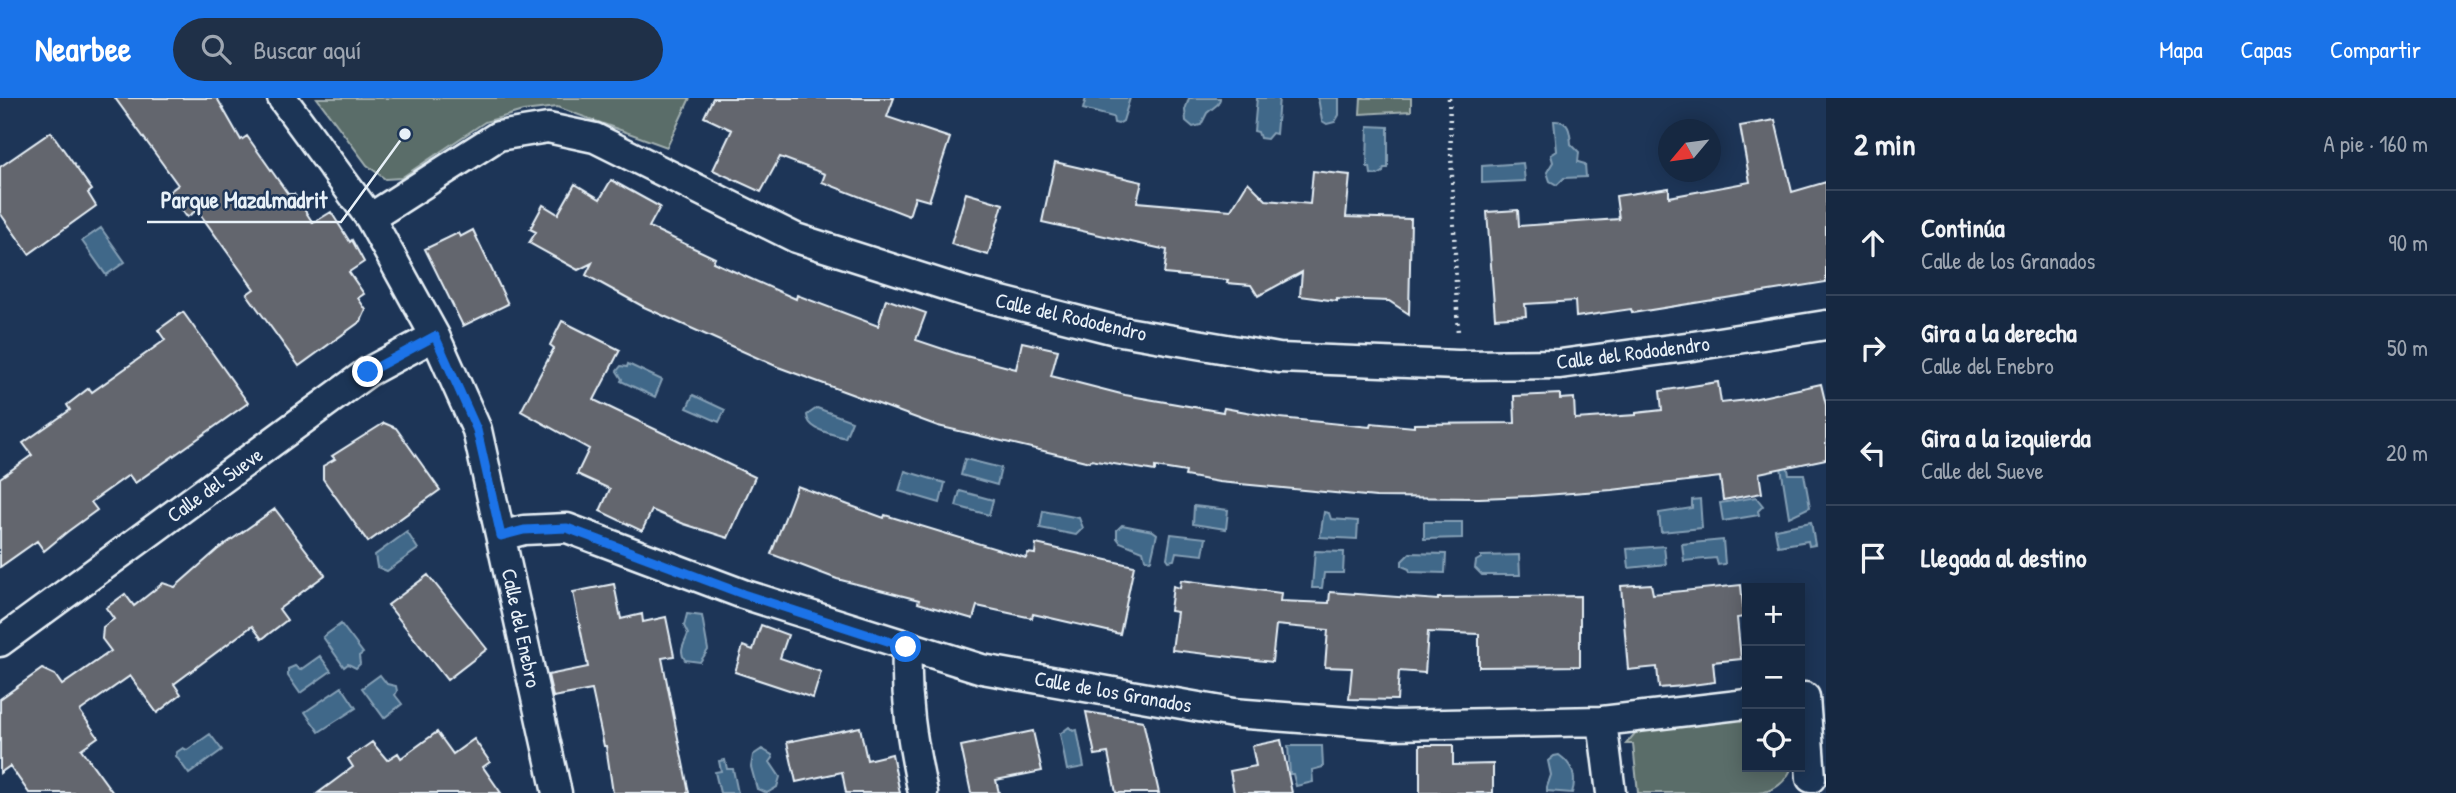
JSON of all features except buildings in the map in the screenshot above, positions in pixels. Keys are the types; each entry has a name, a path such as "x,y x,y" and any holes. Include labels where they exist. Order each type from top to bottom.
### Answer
{"street":[{"name":"Calle del Enebro","path":"282,98 370,218 435,336 477,430 557,793"},
{"name":"Calle del Rododendro","path":"370,218 498,135 548,128 595,138 796,237 965,292 1115,330 1279,358 1458,365 1560,363 1826,325"},
{"name":"Calle del Sueve","path":"0,642 368,372 435,336"},
{"name":"Calle de los Granados","path":"501,536 524,530 567,528 743,594 982,669 1233,713 1393,725 1602,721 1742,705"},
{"path":"906,647 905,685 909,727 923,793"},
{"path":"1810,696 1810,786"},
{"path":"1602,721 1611,793"}],"path":[{"path":"1449,98 1458,340"}],"shaded area":[{"path":"317,98 690,98 667,147 557,107 523,111 485,122 401,178 385,179 367,165"},
{"path":"1361,98 1411,98 1411,111 1360,114"},
{"path":"1742,717 1742,772 1790,772 1779,785 1759,793 1638,793 1633,744 1626,744 1636,732"}],"water":[{"path":"1086,98 1130,98 1123,121 1118,124 1114,123 1113,117 1083,109"},
{"path":"1189,98 1220,99 1207,113 1201,125 1193,127 1186,121 1185,110"},
{"path":"1257,98 1279,98 1276,134 1272,133 1267,139 1260,138 1258,132 1254,131"},
{"path":"1318,98 1339,98 1339,115 1335,122 1327,124 1322,121"},
{"path":"1554,121 1563,122 1568,128 1571,144 1579,152 1578,162 1585,164 1586,177 1564,178 1557,185 1550,181 1547,172 1553,162 1551,155 1557,151"},
{"path":"1368,126 1388,127 1388,168 1384,168 1378,175 1371,174 1370,167 1367,167"},
{"path":"1523,163 1525,181 1482,183 1482,166"},
{"path":"101,228 125,262 106,275 82,241"},
{"path":"628,364 662,380 655,397 621,381 617,371"},
{"path":"693,395 725,410 719,422 687,408"},
{"path":"817,408 852,421 845,438 811,425 807,415"},
{"path":"965,459 1001,468 997,485 961,475"},
{"path":"1787,465 1789,474 1804,474 1810,507 1789,517 1781,467"},
{"path":"905,471 945,483 940,503 899,491"},
{"path":"960,491 993,500 989,515 956,506"},
{"path":"1756,497 1763,506 1758,511 1759,515 1723,521 1720,503"},
{"path":"1700,499 1702,528 1661,532 1659,513 1692,508 1692,500"},
{"path":"1194,506 1228,510 1226,529 1193,524"},
{"path":"1043,511 1079,518 1083,528 1076,535 1040,528"},
{"path":"1324,512 1329,513 1331,519 1358,521 1357,539 1320,537"},
{"path":"1424,522 1462,522 1462,538 1424,539"},
{"path":"1811,522 1815,545 1809,546 1808,541 1778,546 1775,529"},
{"path":"1122,525 1157,534 1151,560 1145,559 1143,551 1120,542 1117,530"},
{"path":"407,532 418,549 387,571 377,567 375,555"},
{"path":"1171,534 1206,538 1203,555 1176,552 1174,560 1169,561 1167,558"},
{"path":"1723,540 1725,564 1718,565 1716,558 1684,561 1682,544"},
{"path":"1664,546 1666,564 1629,568 1627,549"},
{"path":"1315,551 1344,552 1343,573 1324,573 1322,588 1312,588"},
{"path":"1410,553 1446,554 1445,573 1410,572 1402,566 1402,561"},
{"path":"1519,555 1520,575 1482,575 1475,568 1476,561 1481,556"},
{"path":"687,614 702,616 708,650 700,662 685,660 682,653 688,634 684,626"},
{"path":"341,624 363,653 359,656 360,664 356,668 348,664 344,667 323,637"},
{"path":"320,656 331,671 300,693 288,676 288,669 295,666 300,670"},
{"path":"380,675 387,684 396,686 395,695 402,704 384,718 362,688"},
{"path":"342,687 356,708 319,732 305,712"},
{"path":"1069,727 1073,731 1077,730 1084,767 1067,770 1060,734"},
{"path":"210,734 222,750 189,774 176,756 177,752 183,748 187,750"},
{"path":"1288,746 1322,746 1323,767 1312,770 1313,782 1296,786 1293,774 1290,774"},
{"path":"762,749 772,755 770,762 780,777 777,787 767,793 757,789 751,767 753,755"},
{"path":"1559,755 1572,771 1572,793 1547,791 1551,775 1548,761"},
{"path":"725,760 727,769 733,769 738,793 720,793 715,772 721,771 719,761"}],"place":[{"name":"Parque Mazalmadrit","path":"405,134"}],"route":[{"path":"368,372 435,336 477,430 501,536 524,530 567,528 743,594 906,647"}]}
